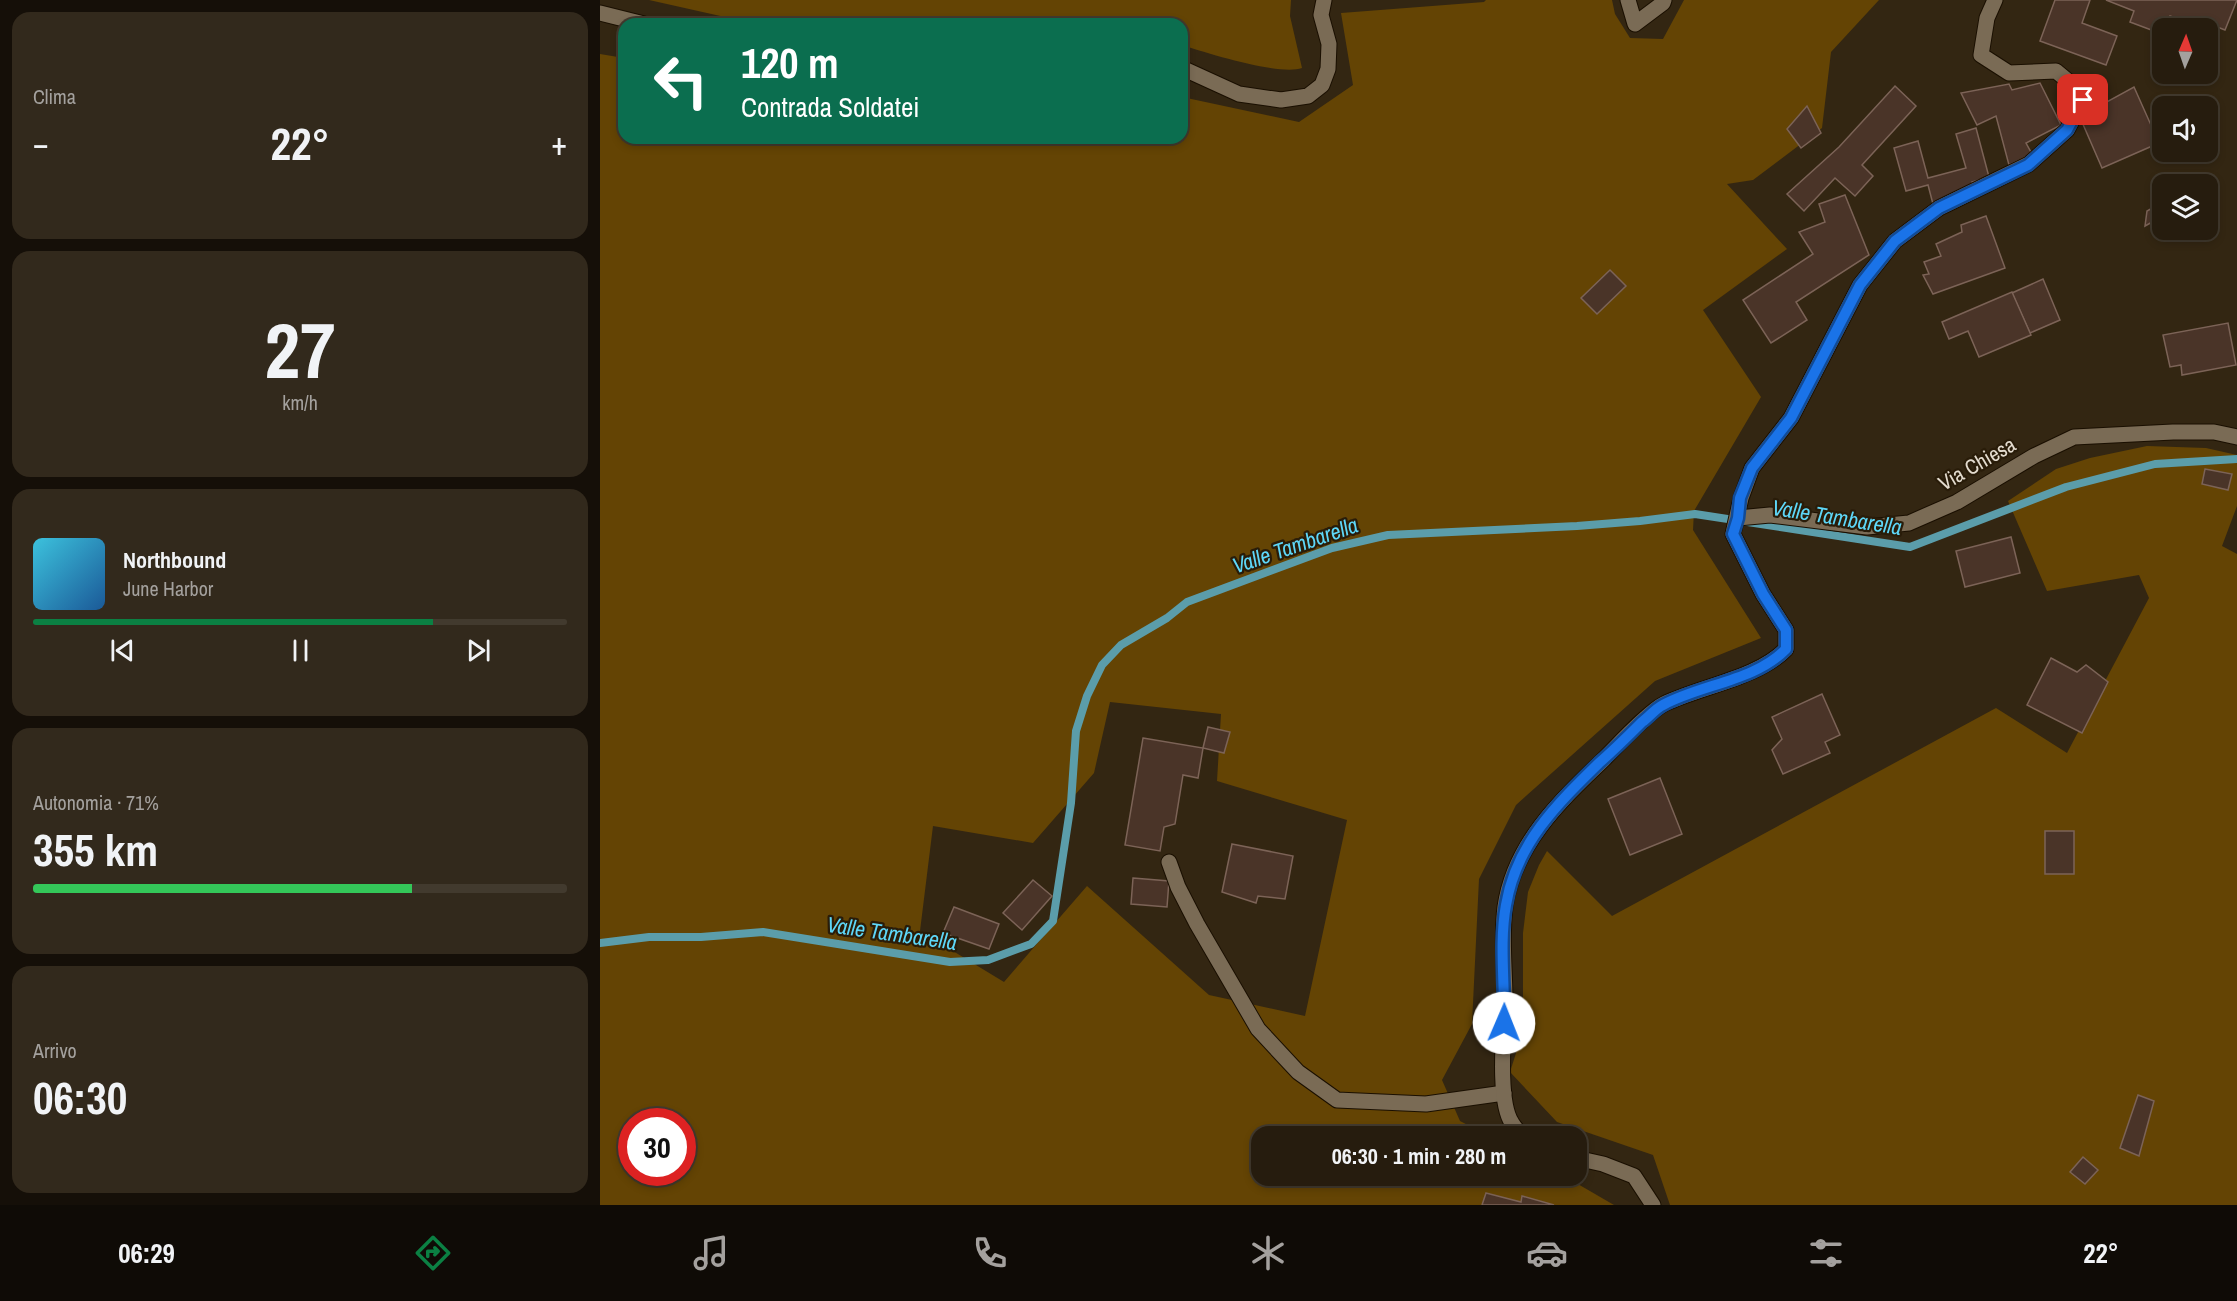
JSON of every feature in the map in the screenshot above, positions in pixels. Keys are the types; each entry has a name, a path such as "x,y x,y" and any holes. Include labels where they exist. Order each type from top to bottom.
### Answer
{"street":[{"path":"1188,71 1239,94 1281,100 1308,96 1322,85 1328,69 1329,44 1321,15 1324,0"},
{"path":"1628,0 1635,24 1664,0"},
{"path":"1513,1126 1510,1122 1504,1093 1503,934 1505,905 1515,867 1533,834 1568,793 1660,706 1756,670 1775,661 1786,649 1786,630 1763,594 1733,534 1738,518 1740,498 1752,468 1791,418 1860,285 1895,241 1939,208 2028,165 2067,130 2083,100 2074,86 2056,71 2008,73 1981,56 1987,18 1995,0"},
{"path":"600,13 620,18"},
{"name":"Via Chiesa","path":"1738,518 1770,515 1795,520 1867,527 1909,524 1957,502 2034,456 2074,437 2173,432 2214,432 2237,437"},
{"path":"1169,862 1178,887 1197,924 1258,1029 1298,1072 1337,1100 1426,1104 1504,1093"},
{"path":"1587,1160 1634,1176 1653,1205"}],"shaded area":[{"path":"649,0 1291,0 1290,16 1302,68 1277,69 1225,58 1188,47 1188,18 729,18"},
{"path":"1486,0 1612,0 1615,14 1630,38 1663,39 1684,0 1879,0 1831,52 1822,128 1753,180 1727,184 1787,249 1703,310 1761,397 1694,511 1693,530 1761,638 1655,681 1516,805 1479,879 1472,1024 1442,1080 1460,1121 1470,1126 1251,1126 1251,1186 1581,1186 1614,1205 600,1205 600,54 618,57 618,144 1188,144 1188,98 1299,122 1353,85 1341,13 1484,2","holes":["1110,702 1221,714 1217,781 1347,820 1305,1016 1209,995 1087,886 1004,982 920,931 933,826 1033,843 1094,773"]},
{"path":"2147,446 2206,448 2237,455 2237,506 2222,546 2237,554 2237,1205 1670,1205 1653,1155 1587,1132 1587,1126 1569,1126 1557,1122 1510,1072 1523,1031 1523,933 1528,892 1539,865 1547,851 1612,916 1996,708 2067,753 2149,598 2139,575 2047,591 2008,501 2056,469 2090,458"}],"building":[{"path":"2055,0 2090,0 2082,23 2117,36 2106,65 2040,41"},
{"path":"2106,0 2237,0 2225,30 2218,27 2218,18 2170,16 2169,18 2152,18 2152,30 2130,22 2134,11"},
{"path":"2040,83 2061,125 2026,143 2032,154 2009,165 1996,116 1977,125 1961,93 2009,84 2012,90"},
{"path":"1895,86 1916,106 1862,165 1873,176 1855,196 1835,178 1804,211 1787,194 1839,147"},
{"path":"2134,87 2152,127 2152,146 2102,168 2082,122 2101,105"},
{"path":"1807,106 1821,133 1801,148 1787,129"},
{"path":"1976,128 1989,177 1972,182 1973,188 1933,204 1928,185 1906,191 1894,148 1918,141 1928,178 1966,168 1956,134"},
{"path":"1845,195 1869,255 1796,302 1807,320 1771,343 1743,300 1813,254 1799,232 1825,222 1819,204"},
{"path":"2152,208 2152,222 2145,226 2147,211"},
{"path":"1986,216 2005,268 1933,294 1923,275 1929,274 1924,262 1941,256 1936,244 1962,232 1961,225"},
{"path":"1610,270 1626,286 1597,314 1581,298"},
{"path":"2043,279 2060,320 2030,333 2012,293"},
{"path":"2012,292 2031,335 1979,357 1968,331 1949,339 1942,322"},
{"path":"2228,323 2236,365 2182,375 2181,365 2170,367 2163,335"},
{"path":"2205,469 2232,474 2228,490 2202,484"},
{"path":"2011,537 2020,573 1965,587 1956,551"},
{"path":"2051,658 2077,672 2086,665 2108,682 2082,733 2027,705"},
{"path":"1822,694 1840,735 1825,742 1830,753 1783,774 1772,750 1782,739 1772,717"},
{"path":"1208,727 1230,732 1224,753 1203,748"},
{"path":"1143,738 1203,748 1198,778 1183,775 1175,824 1164,827 1160,851 1125,845"},
{"path":"1660,778 1682,834 1630,855 1608,799"},
{"path":"2045,831 2074,831 2074,874 2045,874"},
{"path":"1232,844 1293,856 1285,899 1258,896 1256,903 1222,892"},
{"path":"1133,878 1169,881 1167,907 1131,904"},
{"path":"1033,880 1052,896 1022,930 1003,913"},
{"path":"954,907 999,924 989,949 943,933"},
{"path":"2138,1095 2154,1101 2139,1156 2120,1148"},
{"path":"2083,1157 2098,1170 2085,1184 2070,1172"},
{"path":"1486,1193 1521,1202 1522,1196 1554,1205 1482,1205"}],"waterway":[{"name":"Valle Tambarella","path":"600,943 649,937 701,937 763,932 950,962 988,960 1031,944 1053,921 1071,803 1076,731 1087,696 1102,665 1121,645 1167,618 1187,602 1332,548 1388,535 1577,526 1695,514 1910,547 2066,487 2155,464 2237,459"}],"route":[{"path":"1504,1023 1505,905 1515,867 1533,834 1568,793 1660,706 1756,670 1775,661 1786,649 1786,630 1763,594 1733,534 1738,518 1740,498 1752,468 1791,418 1860,285 1895,241 1939,208 2028,165 2067,130 2083,100"}]}
